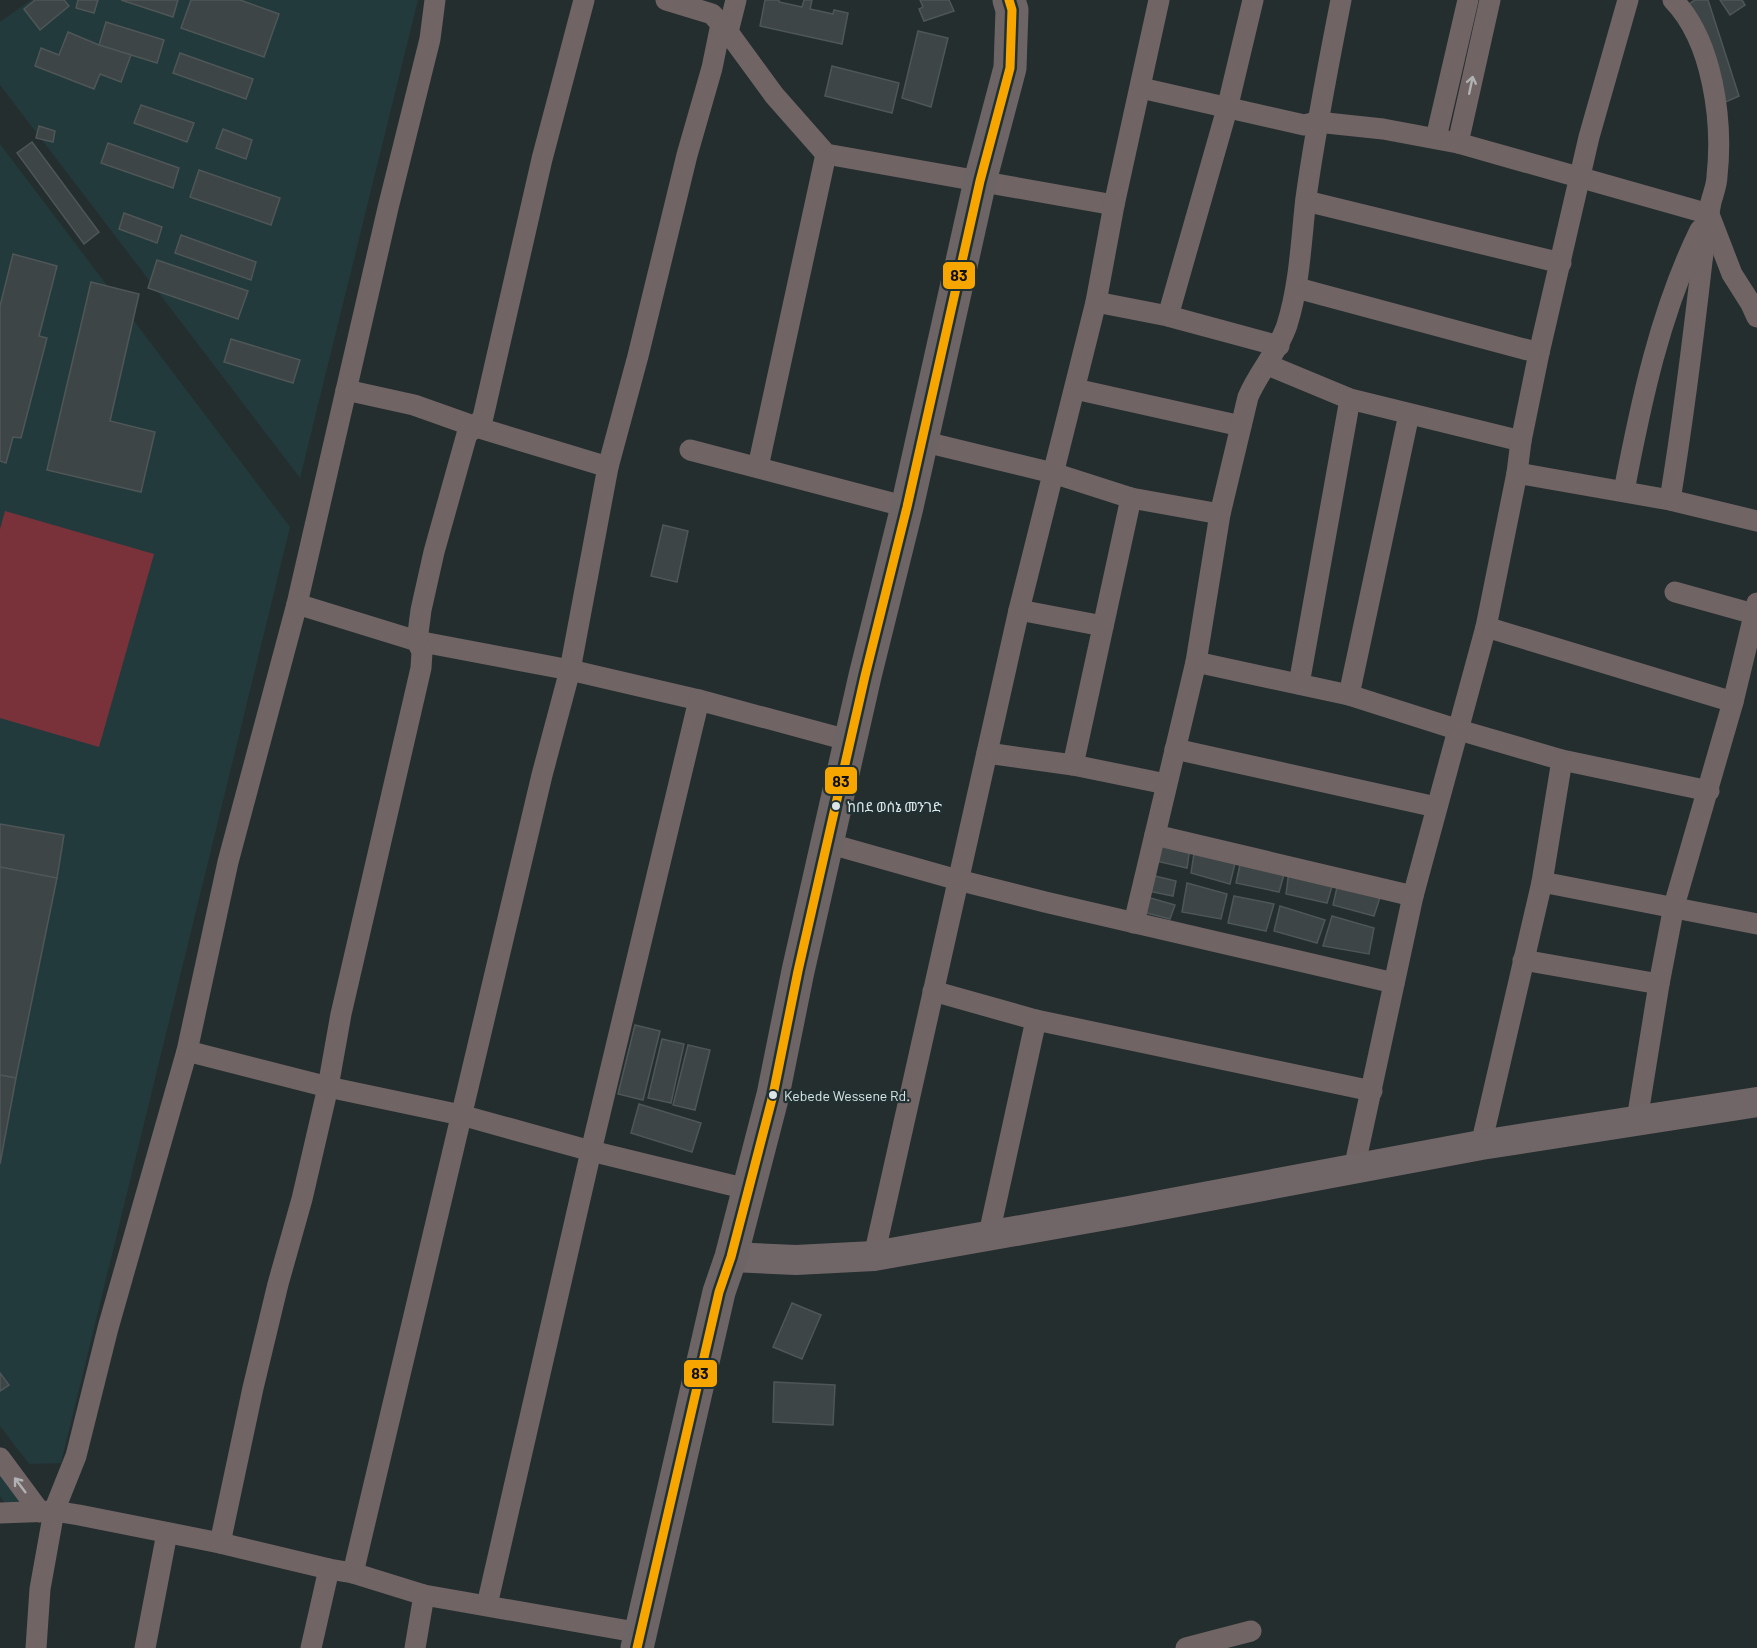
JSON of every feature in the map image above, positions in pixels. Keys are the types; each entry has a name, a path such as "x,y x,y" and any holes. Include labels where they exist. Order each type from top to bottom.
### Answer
{"main road":[{"path":"639,1641 719,1292 731,1257 773,1095 827,843 907,507 980,181 1010,68 1012,10 1009,0"}],"street":[{"path":"36,1648 47,1512 76,1456 108,1328 187,1051 228,862 297,604 430,39 435,0"},
{"path":"220,1543 233,1474 328,1088 341,1014 421,668 422,652 417,641 429,575 467,434 483,417 542,159 584,0"},
{"path":"666,0 712,14 725,28 774,95 826,154 1114,205"},
{"path":"353,1573 536,798 570,670 608,467 638,356 687,155 711,68 736,0"},
{"path":"874,1256 1019,610 1096,302 1114,205 1159,0"},
{"path":"1168,316 1227,109 1253,0"},
{"path":"1134,923 1196,662 1220,514 1248,396 1255,380 1268,365 1279,346 1297,288 1317,122 1341,0"},
{"path":"1436,138 1468,0"},
{"path":"1458,143 1490,0"},
{"path":"1354,1169 1413,896 1486,627 1539,353 1592,125 1628,0"},
{"path":"1670,500 1689,379 1708,214 1718,177 1718,132 1713,86 1703,50 1689,18 1673,0"},
{"path":"1141,88 1304,125 1317,122 1383,129 1436,138 1708,214"},
{"path":"758,467 826,154"},
{"path":"1306,201 1561,263"},
{"path":"1708,214 1732,274 1757,317"},
{"path":"1624,491 1636,428 1657,345 1674,290 1708,214"},
{"path":"1297,288 1539,353"},
{"path":"1096,302 1168,316 1279,346"},
{"path":"1268,365 1350,399 1521,441"},
{"path":"1075,389 1241,426"},
{"path":"346,390 414,405 476,427 608,467"},
{"path":"1299,684 1350,399"},
{"path":"1349,695 1409,414"},
{"path":"921,441 1053,473 1131,498 1220,514"},
{"path":"690,450 907,507"},
{"path":"1517,473 1670,500 1757,521"},
{"path":"1072,765 1131,498"},
{"path":"1637,1120 1674,906 1753,641 1756,608 1675,592"},
{"path":"297,604 417,641 570,670 699,700 851,741"},
{"path":"1019,610 1103,626"},
{"path":"1486,627 1733,702"},
{"path":"1196,662 1349,695 1562,760 1709,791"},
{"path":"487,1605 591,1151 699,700"},
{"path":"1175,749 1436,807"},
{"path":"987,753 1072,765 1166,784"},
{"path":"1481,1145 1542,882 1562,760"},
{"path":"1155,835 1413,896"},
{"path":"827,843 958,880 1394,983"},
{"path":"1542,882 1757,924"},
{"path":"1523,960 1659,984"},
{"path":"933,991 1036,1020 1372,1091"},
{"path":"989,1234 1036,1020"},
{"path":"187,1051 328,1088 461,1115 591,1151 747,1189"},
{"path":"731,1257 796,1260 874,1256 1481,1145 1757,1102"},
{"path":"0,1458 47,1512"},
{"path":"4,1508 47,1512 220,1543 353,1573 424,1595 487,1605 639,1641"},
{"path":"145,1648 167,1533"},
{"path":"311,1648 329,1569"},
{"path":"415,1648 424,1595"},
{"path":"1186,1648 1251,1630"}],"shaded area":[{"path":"31,0 418,0 300,478 0,85 0,22"},
{"path":"0,144 290,527 61,1463 29,1464 0,1426"},
{"path":"5,511 154,554 99,747 0,718 0,529"},
{"path":"0,1456 40,1512 12,1513 0,1496"}],"building":[{"path":"35,0 64,0 69,6 40,30 24,9"},
{"path":"78,0 98,0 94,13 76,8"},
{"path":"121,0 178,0 173,17"},
{"path":"191,0 240,0 279,14 264,57 181,28"},
{"path":"765,0 779,0 779,2 802,7 804,0 812,0 810,9 833,14 834,10 848,13 842,44 760,26"},
{"path":"920,0 949,0 954,11 924,21 919,9 923,7"},
{"path":"1695,0 1708,0 1739,96 1721,104 1687,5"},
{"path":"1720,0 1742,0 1745,5 1730,15"},
{"path":"106,22 164,40 157,63 99,45"},
{"path":"918,31 948,38 931,107 902,98"},
{"path":"68,32 131,55 121,82 100,74 94,89 35,66 41,48 59,55"},
{"path":"180,53 253,79 246,99 173,73"},
{"path":"832,66 899,83 892,113 825,96"},
{"path":"141,105 194,123 187,142 134,123"},
{"path":"39,126 55,131 53,142 36,138"},
{"path":"223,129 252,140 246,159 216,148"},
{"path":"32,142 99,232 84,244 17,153"},
{"path":"108,143 179,168 173,188 101,163"},
{"path":"199,170 280,198 271,225 190,197"},
{"path":"124,213 162,227 157,243 119,229"},
{"path":"181,235 256,262 251,280 175,253"},
{"path":"13,254 57,266 39,336 47,338 21,438 13,437 6,463 0,461 0,306"},
{"path":"157,260 248,291 238,319 148,288"},
{"path":"91,282 139,294 110,421 155,432 141,492 47,470"},
{"path":"231,339 300,360 293,383 224,362"},
{"path":"663,525 688,531 677,582 651,576"},
{"path":"0,824 64,835 57,878 0,867"},
{"path":"1159,840 1190,848 1187,868 1156,861"},
{"path":"1195,847 1236,859 1230,884 1191,873"},
{"path":"1241,860 1285,871 1279,892 1236,883"},
{"path":"0,867 57,878 16,1078 0,1075"},
{"path":"1289,871 1333,883 1327,903 1286,894"},
{"path":"1151,875 1176,881 1173,896 1148,891"},
{"path":"1187,883 1227,894 1221,919 1182,912"},
{"path":"1338,883 1381,894 1374,916 1333,905"},
{"path":"1234,896 1274,904 1266,931 1228,923"},
{"path":"1147,897 1175,905 1170,919 1143,912"},
{"path":"1280,906 1325,920 1317,943 1274,931"},
{"path":"1332,916 1374,928 1369,954 1323,946"},
{"path":"635,1025 660,1031 643,1100 618,1094"},
{"path":"662,1039 684,1044 671,1103 648,1098"},
{"path":"688,1045 710,1050 695,1110 673,1105"},
{"path":"0,1075 16,1078 0,1164"},
{"path":"639,1104 701,1123 692,1152 631,1133"},
{"path":"792,1303 821,1315 802,1359 773,1347"},
{"path":"0,1373 9,1385 0,1391"},
{"path":"774,1382 835,1385 833,1425 773,1422"}],"transit line":[{"name":"83","path":"637,1648 719,1292 731,1257 773,1095 798,971 865,676 907,507 980,181 1010,68 1012,10 1009,0"}],"place":[{"name":"ከበደ ወሰኔ መንገድ","path":"836,806"},
{"name":"Kebede Wessene Rd.","path":"773,1095"}]}
